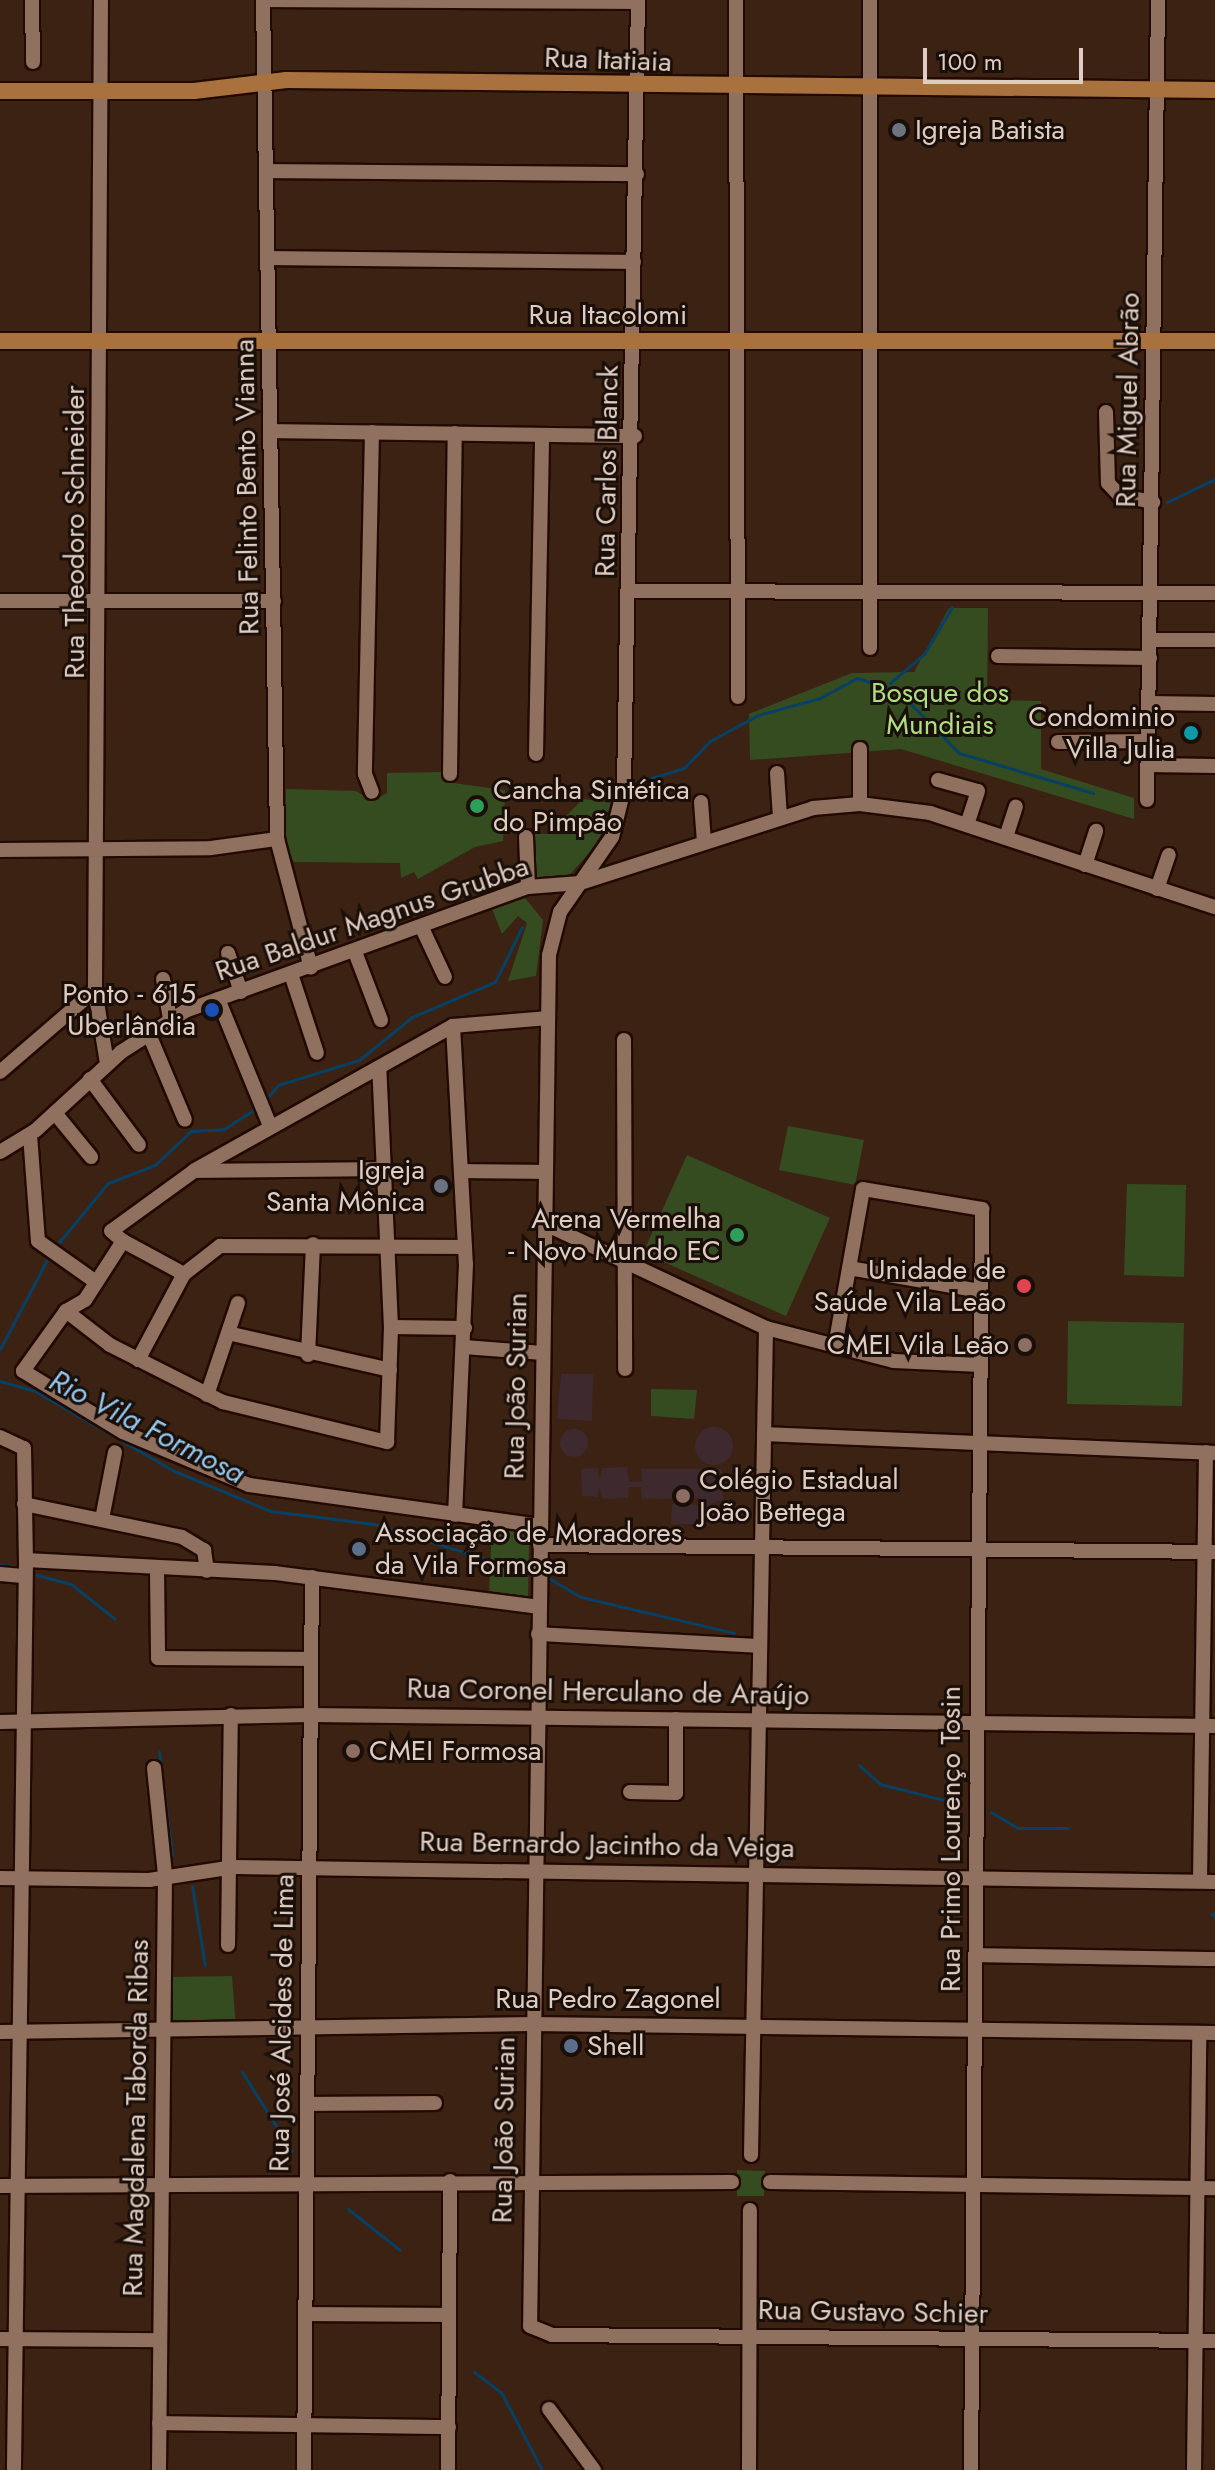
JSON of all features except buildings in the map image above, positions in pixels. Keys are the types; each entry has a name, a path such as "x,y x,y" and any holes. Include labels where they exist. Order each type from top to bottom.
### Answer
{"main road":[{"name":"Rua Itatiaia","path":"0,91 102,91 265,82 735,89 1215,90"},
{"name":"Rua Itacolomi","path":"0,341 272,337 635,343 1215,341"}],"street":[{"path":"32,0 33,62"},
{"name":"Rua Theodoro Schneider","path":"101,0 102,601 95,990 107,1063"},
{"path":"263,0 638,1"},
{"name":"Rua Felinto Bento Vianna","path":"263,0 272,337 277,839 311,968"},
{"path":"736,0 738,697"},
{"path":"870,0 870,648"},
{"name":"Rua Miguel Abrão","path":"1147,800 1158,0"},
{"name":"Rua Carlos Blanck","path":"580,883 605,851 621,806 635,436 638,1"},
{"path":"268,171 637,174"},
{"path":"270,258 634,262"},
{"path":"1106,412 1108,483 1119,495 1153,502"},
{"path":"273,431 635,436"},
{"path":"372,432 365,774 372,792"},
{"path":"450,774 455,433"},
{"path":"536,754 542,435"},
{"path":"630,591 1215,593"},
{"path":"0,601 274,601"},
{"path":"1150,640 1215,640"},
{"path":"998,656 1150,658"},
{"path":"1149,703 1215,704"},
{"path":"1058,742 1148,741"},
{"path":"860,749 860,804"},
{"path":"1148,765 1215,766"},
{"path":"777,773 780,817"},
{"path":"938,780 978,791 967,824"},
{"path":"701,802 704,842"},
{"name":"Rua Baldur Magnus Grubba","path":"0,1152 30,1135 107,1063 170,1018 528,887 580,883 780,817 860,804 967,824 1215,907"},
{"path":"1006,837 1016,807"},
{"path":"1085,865 1096,831"},
{"path":"526,837 528,887"},
{"path":"0,850 99,849 277,839"},
{"path":"1157,889 1169,855"},
{"name":"Rua João Surian","path":"532,2329 532,2024 550,939 580,883"},
{"path":"422,928 445,977"},
{"path":"355,952 381,1020"},
{"path":"228,953 241,992"},
{"path":"291,974 317,1053"},
{"path":"163,979 170,1018"},
{"path":"0,1072 95,990"},
{"path":"218,999 270,1126"},
{"path":"184,1274 123,1241 111,1231 194,1171 453,1026 548,1018"},
{"path":"453,1026 465,1247 465,1328 455,1515"},
{"path":"148,1032 185,1120"},
{"path":"624,1040 622,1259 625,1369"},
{"path":"66,1311 138,1360 207,1395 387,1442 391,1327 379,1067"},
{"path":"90,1079 139,1145"},
{"path":"55,1113 91,1157"},
{"path":"30,1135 47,1249 96,1282"},
{"path":"194,1171 386,1169"},
{"path":"463,1171 546,1172"},
{"name":"Rua Primo Lourenço Tosin","path":"849,1268 863,1189 982,1209 971,2470"},
{"path":"545,1224 766,1328 836,1341 894,1361 981,1365"},
{"path":"123,1241 96,1282 66,1311 23,1371 123,1432 231,1479 310,1498 540,1526"},
{"path":"308,1355 313,1244"},
{"path":"138,1360 184,1274 220,1246 465,1247"},
{"path":"836,1341 849,1268 981,1291"},
{"path":"207,1395 232,1334 238,1303"},
{"path":"391,1327 465,1328"},
{"path":"751,2155 766,1328"},
{"path":"232,1334 308,1355 390,1370"},
{"path":"464,1347 543,1353"},
{"path":"764,1434 1210,1453 1208,1882"},
{"path":"0,1437 24,1448 17,2186 8,2339 14,2470"},
{"path":"102,1519 115,1452"},
{"path":"24,1504 191,1541 204,1550 207,1571"},
{"path":"540,1545 1210,1552"},
{"path":"0,1574 25,1568 207,1571 312,1577 539,1607"},
{"path":"157,1570 158,1658 311,1659"},
{"name":"Rua José Alcides de Lima","path":"304,2470 312,1577"},
{"path":"538,1634 760,1646"},
{"path":"228,1945 231,1715"},
{"name":"Rua Coronel Herculano de Araújo","path":"0,1722 310,1715 1209,1726"},
{"path":"630,1792 676,1793 676,1719"},
{"name":"Rua Magdalena Taborda Ribas","path":"154,1768 165,1875 159,2470"},
{"name":"Rua Bernardo Jacintho da Veiga","path":"0,1878 165,1875 227,1867 976,1875 1208,1882"},
{"path":"976,1955 1215,1959"},
{"name":"Rua Pedro Zagonel","path":"0,2032 163,2033 308,2027 532,2024 1215,2033"},
{"path":"1194,2470 1199,2033"},
{"path":"307,2104 435,2103"},
{"path":"0,2186 162,2188 530,2179 732,2182"},
{"path":"448,2470 450,2181"},
{"path":"770,2182 1215,2188"},
{"path":"749,2470 750,2210"},
{"path":"305,2314 449,2315"},
{"name":"Rua Gustavo Schier","path":"532,2329 748,2337 1215,2341"},
{"path":"8,2339 160,2340"},
{"path":"549,2409 594,2470"},
{"path":"159,2423 449,2427"}],"shaded area":[{"path":"561,1374 593,1374 592,1421 557,1419"},
{"path":"714,1427 728,1432 733,1446 728,1460 714,1465 700,1460 695,1446 700,1432"},
{"path":"574,1429 584,1433 588,1443 584,1453 574,1457 564,1453 560,1443 564,1433"},
{"name":"Colégio Estadual João Bettega","path":"627,1467 629,1482 642,1481 641,1469 722,1469 723,1500 707,1505 716,1506 717,1524 671,1524 672,1504 700,1505 699,1498 642,1499 641,1487 629,1487 628,1498 603,1499 599,1486 598,1497 582,1496 581,1469 598,1468 599,1481 602,1468"}],"green space":[{"name":"Bosque dos Mundiais","path":"949,608 988,608 987,700 1041,701 1041,769 1134,798 1134,819 901,749 750,760 749,714 852,673 914,672"},
{"path":"443,772 453,783 505,790 503,841 475,847 418,879 414,872 401,878 400,863 294,862 285,847 286,789 356,791 372,801 387,793 387,773"},
{"path":"583,799 611,803 598,843 564,881 534,884 534,834 548,834"},
{"path":"525,898 543,920 536,976 508,981 527,923 518,916 502,934 492,909"},
{"path":"788,1126 864,1140 855,1185 779,1170"},
{"name":"Arena Vermelha - Novo Mundo EC","path":"687,1155 830,1218 786,1316 643,1253"},
{"path":"1127,1184 1186,1185 1184,1277 1124,1275"},
{"path":"1068,1321 1184,1323 1182,1406 1067,1404"},
{"path":"651,1389 697,1390 694,1419 651,1416"},
{"path":"492,1524 519,1529 529,1542 528,1599 489,1595"},
{"path":"232,1976 236,2029 172,2028 173,1977"},
{"path":"737,2170 765,2171 764,2196 737,2196"}],"waterway":[{"path":"1167,502 1215,479"},
{"path":"890,683 924,654 952,607"},
{"path":"642,781 684,768 710,741 758,715 820,698 857,678 898,691 959,753 1093,793"},
{"path":"266,1099 278,1085 359,1060 412,1017 495,982 522,927"},
{"path":"56,1246 108,1183 155,1165 191,1131 224,1129 258,1107"},
{"path":"0,1349 49,1256"},
{"name":"Rio Vila Formosa","path":"0,1381 35,1391 174,1471 271,1511 374,1524 534,1574"},
{"path":"0,1565 14,1566"},
{"path":"37,1575 71,1584 115,1619"},
{"name":"Rio Vila Formosa","path":"545,1576 581,1597 734,1633"},
{"path":"159,1752 161,1768"},
{"name":"Rio Vila Formosa","path":"859,1765 880,1784 951,1802"},
{"path":"162,1776 172,1855"},
{"name":"Rio Vila Formosa","path":"991,1812 1018,1828 1068,1828"},
{"path":"192,1886 205,1965"},
{"name":"Rio Vila Formosa","path":"1212,1914 1215,1917"},
{"path":"242,2072 292,2151"},
{"path":"348,2209 400,2250"},
{"path":"474,2372 501,2392 542,2470"}],"place":[{"name":"Igreja Batista","path":"899,130"},
{"name":"Condominio Villa Julia","path":"1191,733"},
{"name":"Cancha Sintética do Pimpão","path":"477,806"},
{"name":"Ponto - 615 Uberlândia","path":"212,1010"},
{"name":"Igreja Santa Mônica","path":"441,1186"},
{"name":"Arena Vermelha - Novo Mundo EC","path":"737,1235"},
{"name":"Unidade de Saúde Vila Leão","path":"1024,1286"},
{"name":"CMEI Vila Leão","path":"1025,1345"},
{"name":"Colégio Estadual João Bettega","path":"683,1496"},
{"name":"Associação de Moradores da Vila Formosa","path":"359,1549"},
{"name":"CMEI Formosa","path":"353,1751"},
{"name":"Shell","path":"571,2046"}]}
